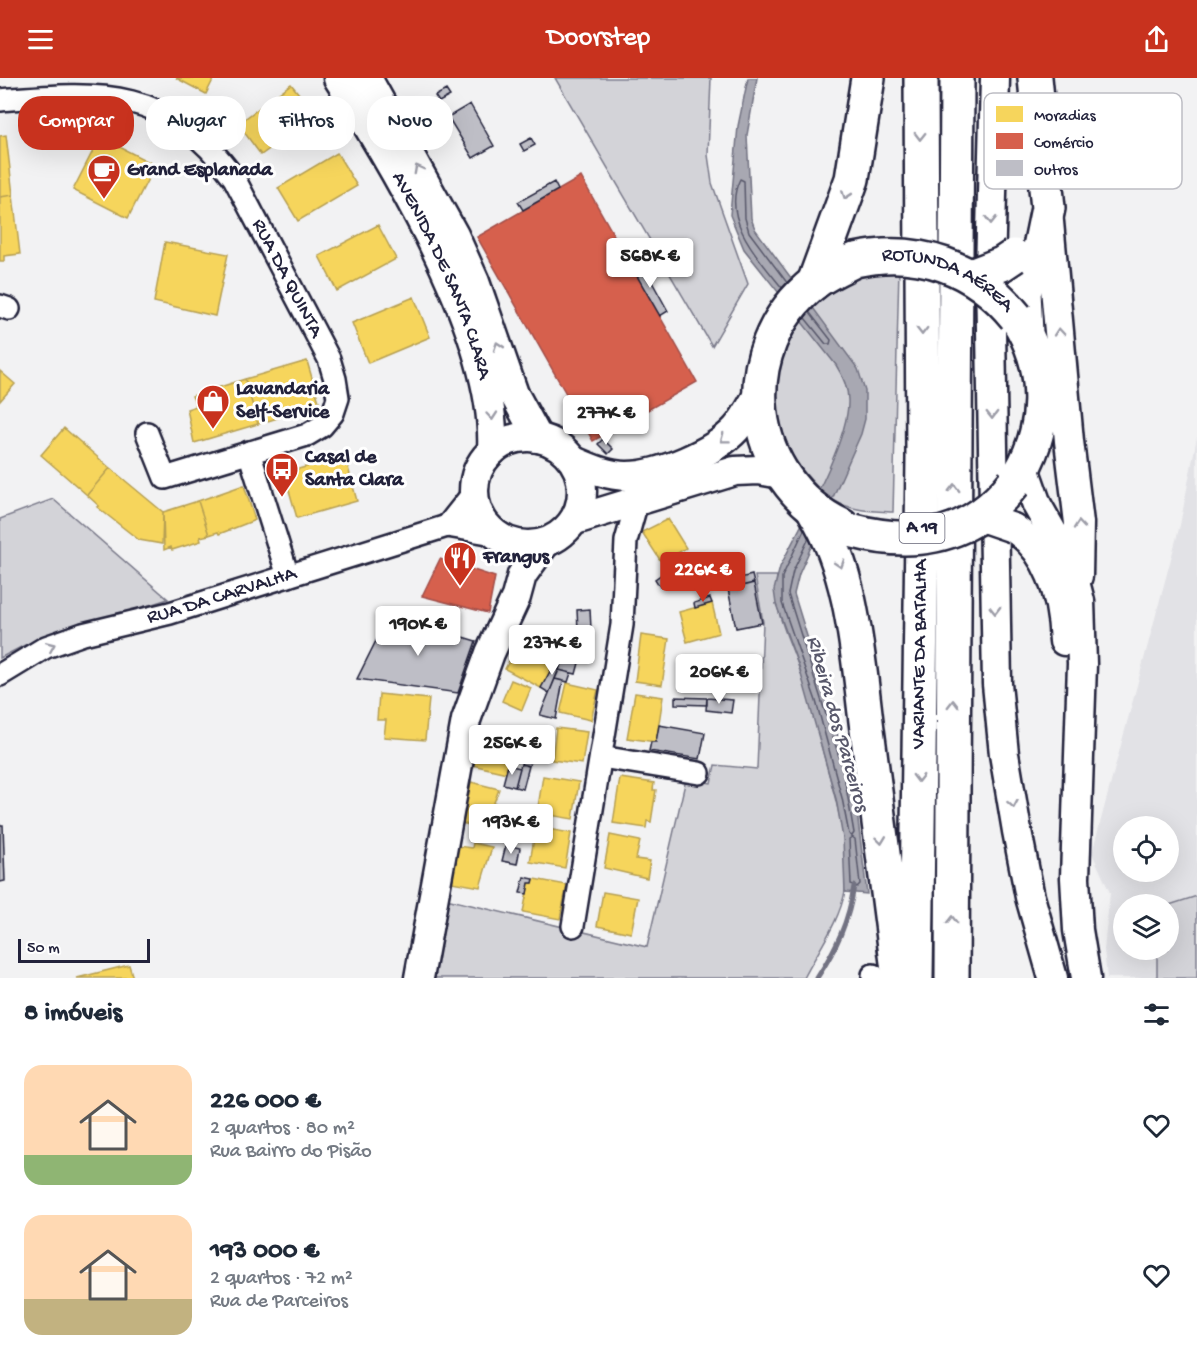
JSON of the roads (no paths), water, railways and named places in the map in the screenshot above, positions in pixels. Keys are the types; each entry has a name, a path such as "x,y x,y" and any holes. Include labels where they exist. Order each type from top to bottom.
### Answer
{"main road":[{"name":"AVENIDA DE SANTA CLARA","path":"338,78 426,232 454,292 488,389 492,412 492,452"},
{"name":"AVENIDA DE SANTA CLARA","path":"368,78 454,236 475,282 514,394 538,438"},
{"path":"814,283 852,179 868,78"},
{"name":"VARIANTE DA BATALHA","path":"916,978 923,458 921,78"},
{"name":"VARIANTE DA BATALHA","path":"952,978 957,78"},
{"path":"995,78 995,93"},
{"path":"1021,78 1022,93"},
{"path":"1035,78 1036,93"},
{"path":"992,189 990,272 997,684 1004,754 1017,831 1033,906 1053,978"},
{"path":"971,276 1002,264 1014,256 1022,245 1030,220 1028,189"},
{"path":"1046,189 1081,551 1077,584 1082,623 1075,878 1078,930 1086,978"},
{"path":"1021,325 1024,292 1040,247 1048,208"},
{"name":"ROTUNDA AÉREA","path":"892,256 915,258 948,265 971,276 985,285 1021,325 1035,354 1042,402 1037,438 1019,475 981,517 947,532 910,538 875,536 855,531 815,512 781,474 765,439 759,393 763,364 772,339 785,316 814,283 855,260 892,256"},
{"path":"522,575 500,538 482,520 475,504 477,472 492,452 509,440 523,437 538,438 552,442 574,461 610,474 627,476 668,466 723,441 738,427 759,393"},
{"path":"574,461 583,490 581,506 587,517"},
{"path":"500,538 532,546 545,543 587,517 735,471 759,470 781,474"},
{"path":"1019,475 1029,487 1062,546 1077,584"},
{"path":"815,512 830,536 843,571 860,682 882,977"},
{"path":"981,517 1013,528 1035,547 1050,572 1061,607 1064,631 1058,885 1063,978"},
{"path":"419,978 466,720 490,653 516,597 522,575 545,543"}],"street":[{"name":"RUA DA QUINTA","path":"0,100 74,94 131,100 158,109 181,123 218,156 234,178 329,359 338,399 333,413 322,426 307,435 165,478 147,433"},
{"path":"249,452 288,576"},
{"path":"447,526 474,492"},
{"path":"573,926 622,625 626,541 637,502"},
{"path":"587,517 626,541"},
{"name":"RUA DA CARVALHA","path":"0,675 46,647 83,634 170,613 447,526 500,538"},
{"path":"601,757 699,773"}],"water":[{"path":"748,78 757,78 747,135 751,218 755,229 858,369 865,391 865,419 861,434 799,574 794,594 854,788 867,894 845,892 843,838 836,799 799,667 776,604 774,590 780,567 822,484 841,437 846,417 847,391 836,365 744,249 730,215 738,126"}],"waterway":[{"name":"Ribeira dos Parceiros","path":"817,978 841,934 854,886"}],"place":[{"name":"Grand Esplanada","path":"104,200"},
{"name":"Lavandaria Self-Service","path":"213,430"},
{"name":"Casal de Santa Clara","path":"282,498"},
{"name":"Frangus","path":"460,587"}]}
